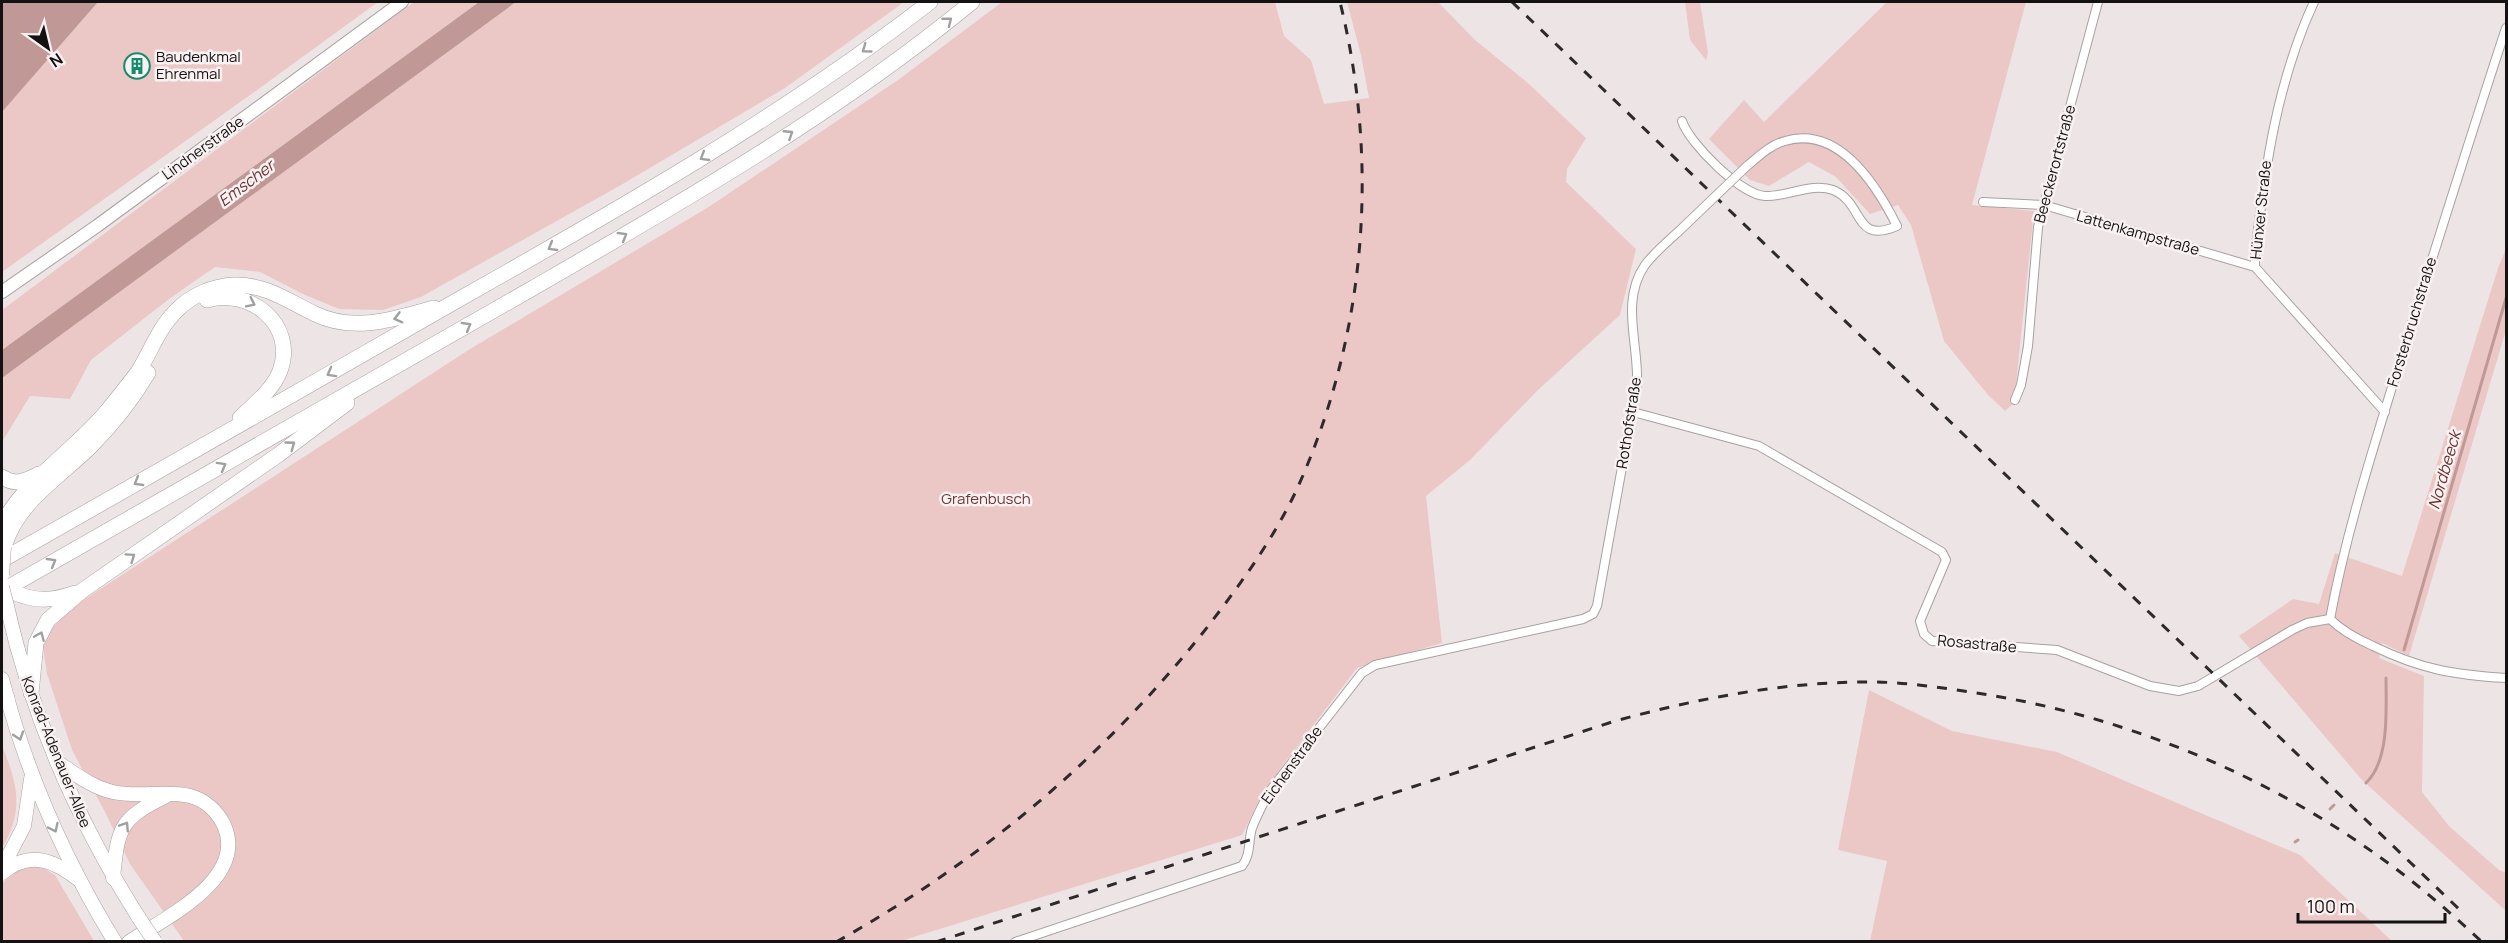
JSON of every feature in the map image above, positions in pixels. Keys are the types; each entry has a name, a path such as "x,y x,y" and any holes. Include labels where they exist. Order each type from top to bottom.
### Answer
{"highway":[{"path":"3,553 225,432 711,153 843,66 930,2"},
{"path":"7,589 726,175 858,88 972,2"},
{"path":"3,553 6,528 15,503 95,426 137,372 170,318 187,301 208,290 232,285 256,287 279,295 316,315 356,324 383,322 455,302"},
{"path":"6,528 91,447 119,414 179,322 192,309 207,300 232,297 257,305 270,316 282,339 283,357 279,374 270,388 225,432"},
{"path":"31,693 34,653 48,620 83,590 316,428 380,376"},
{"path":"2,477 14,483 21,482 57,462"},
{"path":"7,589 50,600 83,590"}],"main road":[{"name":"Konrad-Adenauer-Allee","path":"3,553 7,589 31,693 57,762 84,824 113,878 155,942"},
{"name":"Konrad-Adenauer-Allee","path":"2,679 4,697 31,774 54,830 80,881 114,939"},
{"path":"57,762 110,792 181,795 197,799 217,814 227,836 226,860 219,874 208,887 129,942"},
{"path":"2,868 24,826 31,774"},
{"path":"113,878 116,847 123,826 136,812 168,795"},
{"path":"2,873 18,862 38,860 65,870 80,881"}],"street":[{"name":"Lindnerstraße","path":"2,292 97,226 402,2"},
{"name":"Beeckerortstraße","path":"2015,400 2021,385 2028,346 2038,227 2098,2"},
{"name":"Hünxer Straße","path":"2314,2 2289,62 2273,125 2254,255 2255,267 2385,412"},
{"name":"Forsterbruchstraße","path":"2330,619 2340,571 2385,412 2451,196 2506,28"},
{"name":"Rothofstraße","path":"1593,614 1597,606 1633,412 1638,372 1631,309 1634,287 1646,265 1678,232 1747,166 1765,151 1785,141 1806,138 1823,142 1845,156 1867,176 1885,202 1897,226 1880,232 1871,230 1843,196 1830,189 1816,188 1767,196 1749,192 1701,148 1688,134 1682,121"},
{"name":"Lattenkampstraße","path":"1983,202 2044,205 2255,267"},
{"name":"Rosastraße","path":"1633,412 1759,446 1942,552 1946,560 1920,621 1924,634 1932,641 2057,650 2150,686 2179,691 2198,686 2292,630 2307,623 2330,619"},
{"name":"Eichenstraße","path":"1015,942 1242,866 1248,857 1252,830 1269,792 1362,673 1375,665 1584,619 1593,614"},
{"path":"2330,619 2366,643 2421,667 2443,672 2506,678"}],"green space":[{"path":"98,2 378,2 2,272 2,112"},
{"path":"414,2 479,2 2,350 2,310"},
{"path":"516,2 904,2 785,88 621,185 421,297 383,310 339,309 260,272 215,267 169,299 91,360 70,399 30,396 2,442 2,378"},
{"name":"Grafenbusch","path":"1002,2 1275,2 1284,36 1311,60 1324,104 1369,98 1361,55 1347,2 1438,2 1475,40 1529,84 1586,138 1567,169 1566,182 1636,249 1620,315 1538,390 1470,460 1426,496 1442,643 1357,668 1264,790 1242,835 901,941 184,941 130,864 72,750 47,674 42,639 71,608 470,349 707,208 898,80"},
{"path":"1685,2 1700,2 1708,53 1706,60 1690,40"},
{"path":"1887,2 2026,2 1972,205 2034,211 2014,403 2005,411 1988,395 1944,341 1911,225 1898,205 1870,214 1836,177 1809,162 1769,186 1750,180 1709,139 1744,100 1764,122"},
{"path":"2506,249 2506,330 2409,656 2382,643 2379,658 2424,676 2422,792 2449,826 2499,870 2506,873 2506,911 2362,780 2239,636 2293,599 2319,604 2335,553 2402,576 2498,268"},
{"path":"1869,690 1952,731 2057,752 2300,855 2392,941 1870,941 1887,861 1838,850"},
{"path":"2,745 15,784 16,809 14,821 2,848"},
{"path":"38,865 55,875 94,941 2,941 2,884 16,869"}],"water":[{"path":"2,2 98,2 2,112"},
{"name":"Emscher","path":"479,2 516,2 2,378 2,350"}],"waterway":[{"name":"Nordbeeck","path":"2404,650 2506,298"},
{"name":"Nordbeeck","path":"2366,783 2374,773 2383,748 2386,678"},
{"name":"Nordbeeck","path":"2330,809 2334,805"}],"railway":[{"path":"836,942 941,877 991,841 1084,762 1128,718 1209,625 1257,559 1288,507 1320,431 1338,371 1351,310 1359,249 1362,187 1360,125 1352,63 1340,2"},
{"path":"1512,2 2461,911"},
{"path":"936,942 1615,721 1706,699 1768,689 1799,685 1876,682 1938,687 2037,704 2091,718 2196,755 2246,777 2343,832 2388,863 2448,911 2482,942"}],"place":[{"name":"Baudenkmal Ehrenmal","path":"137,66"}]}
